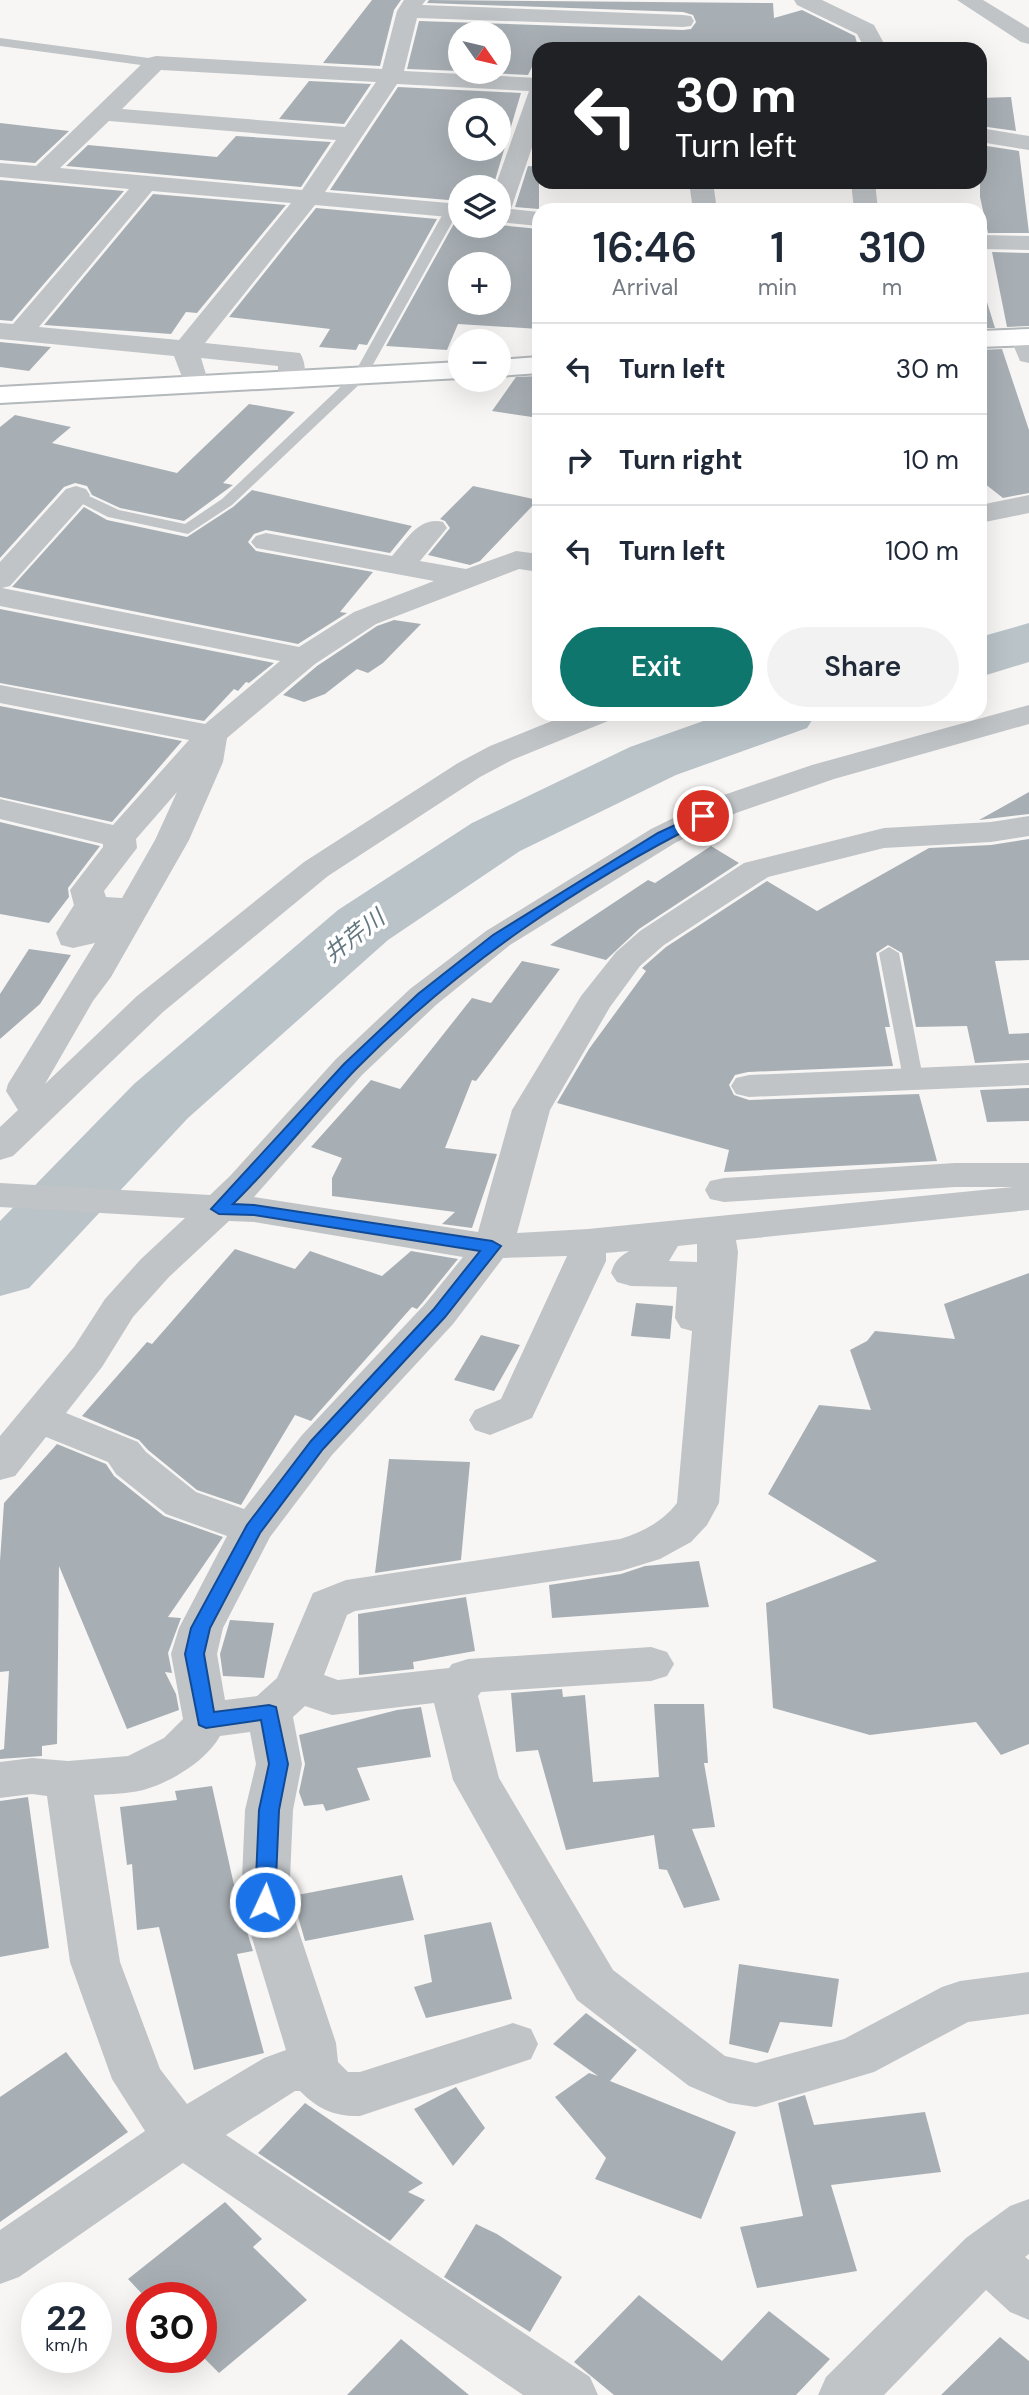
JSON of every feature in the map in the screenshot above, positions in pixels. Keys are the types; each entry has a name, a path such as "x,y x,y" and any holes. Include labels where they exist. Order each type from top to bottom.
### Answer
{"street":[{"path":"805,0 866,30 872,42"},
{"path":"968,0 1029,37"},
{"path":"185,350 310,196 391,76 412,6 683,20"},
{"path":"41,174 156,62 532,85"},
{"path":"103,114 351,134"},
{"path":"511,176 532,114"},
{"path":"987,136 1029,143"},
{"path":"0,170 448,209"},
{"path":"10,332 147,182"},
{"path":"511,214 532,218"},
{"path":"987,242 1029,243"},
{"path":"10,332 291,359 291,381"},
{"path":"987,340 1027,343"},
{"path":"185,350 196,384"},
{"path":"511,367 532,366"},
{"path":"0,395 448,371"},
{"path":"0,580 76,495"},
{"path":"987,512 1029,503"},
{"path":"399,566 433,528"},
{"path":"267,542 467,578"},
{"path":"0,809 107,835 119,835 128,830 186,761 212,735 304,657 365,618 516,560 532,562"},
{"path":"0,597 304,657"},
{"path":"0,694 212,735"},
{"path":"0,1465 89,1357 120,1308 210,1208 244,1185 349,1067 423,997 498,938 663,836 723,806 823,772 1029,715"},
{"path":"17,1125 150,1004 316,869 469,770 501,753 580,721"},
{"path":"17,1125 29,1101 24,1091 32,1069 50,1046 77,995 93,977 172,840 207,762 212,735"},
{"path":"0,1780 32,1776 68,1779 135,1774 180,1751 197,1736 206,1720 194,1654 201,1628 253,1530 317,1445 439,1314 492,1246 501,1224 531,1110 594,1004 628,959 652,939 756,870 884,838 991,832 1029,826"},
{"path":"119,835 120,848 87,890 91,905 73,933 73,938 84,935 106,907 132,909"},
{"path":"749,1086 1029,1074"},
{"path":"0,1195 254,1210 463,1244 492,1246 588,1242 664,1234 719,1209 955,1175 1029,1175"},
{"path":"719,1209 1029,1198"},
{"path":"313,2072 311,2043 265,1902 269,1810 279,1764 283,1700 328,1605 346,1596 621,1555 654,1545 691,1519 698,1503 719,1209"},
{"path":"664,1234 655,1252 633,1266 631,1273 697,1275 695,1342"},
{"path":"490,1420 517,1408 586,1261 588,1242"},
{"path":"38,1420 61,1426 123,1452 131,1463 181,1503 253,1530"},
{"path":"651,1664 468,1676 455,1694 476,1780 595,1985 707,2071 729,2081 757,2085 856,2057 960,2002 1029,1993"},
{"path":"206,1720 318,1690 332,1698 442,1685 460,1686"},
{"path":"68,1779 95,1962 138,2079 161,2113 183,2134 570,2395"},
{"path":"0,2260 183,2134 282,2073 299,2068 313,2072 341,2094 360,2094 513,2044"},
{"path":"846,2395 985,2255 1029,2223"},
{"path":"985,2255 1029,2295"}],"lane":[{"path":"0,41 156,62"},
{"path":"76,495 114,514 188,529 228,502 360,376 448,224"},
{"path":"889,953 913,1078"}],"building":[{"path":"372,0 401,0 394,10 380,66 323,63"},
{"path":"429,0 773,3 774,18 802,10 855,36 857,42 532,42 532,67 528,75 511,74 511,24 691,29 696,22 693,15 683,12 427,3"},
{"path":"419,21 448,22 448,71 407,69"},
{"path":"309,81 371,84 344,124 279,119"},
{"path":"398,87 521,93 511,127 511,98 448,98 448,161 501,161 497,175 448,175 448,200 330,190"},
{"path":"1011,97 1016,131 987,127 987,98"},
{"path":"0,123 69,131 35,163 0,160"},
{"path":"236,136 331,142 301,187 66,166 88,145 217,157"},
{"path":"987,146 1019,151 1029,233 988,233 987,203 981,203 980,189 987,189"},
{"path":"528,166 532,166 532,189 539,189 539,203 532,203 532,208 515,207"},
{"path":"0,180 124,191 12,321 0,320"},
{"path":"153,194 286,205 197,313 186,312 171,334 44,325"},
{"path":"316,208 437,219 367,345 359,344 356,350 319,347 330,329 229,317"},
{"path":"511,226 532,228 532,329 458,324 456,329 448,329 447,350 386,346 448,234 448,238 511,238"},
{"path":"992,252 1029,253 1029,326 1007,327"},
{"path":"987,302 995,328 987,328"},
{"path":"0,342 51,347 29,371 0,367"},
{"path":"1002,349 1029,430 1029,493 1003,498 987,485 987,350"},
{"path":"532,376 532,417 492,411 505,392 511,392 511,384 516,377"},
{"path":"249,404 295,412 223,483 233,485 184,521 120,508 92,495 87,486 75,483 64,487 0,558 0,427 15,415 71,427 52,443 177,473"},
{"path":"473,486 532,499 532,506 480,561 470,565 428,555 450,528 440,519"},
{"path":"252,490 412,526 390,553 266,530 254,534 248,542 256,551 373,572 340,612 347,613 298,644 12,587 84,507 107,520 187,537 233,507"},
{"path":"0,609 274,663 249,683 246,682 238,691 234,689 204,721 0,683"},
{"path":"394,620 421,624 383,663 368,673 357,669 325,694 304,702 283,695 317,666 377,626"},
{"path":"0,706 182,741 112,822 0,797"},
{"path":"1029,792 1029,814 979,820"},
{"path":"0,822 100,846 68,888 69,897 49,923 0,914"},
{"path":"1029,839 1029,960 995,961 1009,1034 1029,1033 1029,1060 975,1063 967,1026 916,1027 902,953 888,945 876,953 890,1027 885,1027 893,1066 748,1072 735,1075 729,1085 734,1095 749,1100 919,1094 937,1161 724,1172 729,1150 557,1103 589,1049 646,971 642,968 666,947 767,881 817,911 929,848 991,845"},
{"path":"711,846 739,863 639,929 606,960 550,945 648,880 655,883"},
{"path":"29,949 71,955 40,1004 0,1039 0,994"},
{"path":"522,961 560,969 476,1081 472,1080 445,1148 497,1154 472,1228 442,1224 455,1212 332,1196 332,1178 342,1158 311,1147 371,1080 400,1089 472,998 491,1003"},
{"path":"1029,1088 1029,1121 987,1122 980,1090"},
{"path":"235,1249 295,1269 310,1251 382,1276 411,1251 458,1259 417,1309 412,1307 311,1421 295,1415 241,1505 197,1490 139,1440 82,1416 147,1342 152,1344"},
{"path":"1029,1273 1029,1744 1001,1755 976,1722 870,1735 773,1708 766,1603 877,1561 768,1494 819,1405 871,1410 850,1350 867,1341 875,1331 955,1339 944,1304"},
{"path":"636,1303 673,1306 670,1339 631,1336"},
{"path":"481,1335 520,1345 494,1391 454,1380"},
{"path":"57,1444 106,1464 114,1476 164,1516 223,1537 168,1617 181,1618 168,1653 172,1673 165,1672 176,1694 179,1710 127,1729 59,1566 57,1744 42,1746 42,1756 0,1759 0,1750 4,1749 9,1671 0,1672 0,1561 4,1503"},
{"path":"389,1459 470,1462 461,1560 375,1573"},
{"path":"699,1561 709,1607 552,1618 549,1585 621,1574 645,1566"},
{"path":"466,1597 475,1651 413,1662 414,1669 359,1675 358,1614"},
{"path":"230,1620 274,1623 264,1678 223,1676 220,1654"},
{"path":"562,1689 563,1697 585,1695 593,1782 659,1777 654,1704 704,1704 708,1763 704,1763 715,1827 692,1829 720,1900 684,1908 667,1870 659,1869 654,1835 566,1850 538,1750 516,1752 511,1693"},
{"path":"421,1707 431,1757 357,1768 370,1800 326,1811 323,1804 304,1806 299,1792 305,1764 299,1735 397,1710"},
{"path":"212,1786 238,1903 253,1951 237,1954 264,2053 194,2070 159,1927 137,1930 132,1864 127,1865 120,1807 177,1800 175,1791"},
{"path":"28,1797 49,1948 0,1957 0,1801"},
{"path":"402,1875 414,1920 305,1941 292,1896"},
{"path":"491,1922 512,1999 426,2018 414,1987 432,1982 424,1935"},
{"path":"739,1964 839,1979 832,2027 780,2022 768,2053 729,2044"},
{"path":"586,2013 637,2050 610,2081 736,2132 701,2219 595,2179 606,2158 555,2097 589,2073 598,2076 553,2044"},
{"path":"66,2052 128,2132 0,2222 0,2097"},
{"path":"456,2087 485,2128 453,2166 414,2109"},
{"path":"805,2095 814,2125 925,2112 941,2172 831,2185 857,2271 757,2288 740,2227 803,2216 778,2103"},
{"path":"305,2103 423,2183 408,2192 425,2200 390,2241 258,2153"},
{"path":"225,2202 262,2239 253,2247 307,2300 219,2373 217,2282 131,2282 128,2279"},
{"path":"476,2224 497,2234 562,2277 530,2332 444,2277"},
{"path":"639,2295 722,2361 769,2311 830,2359 796,2395 614,2395 574,2362"},
{"path":"1000,2337 1029,2361 1029,2395 941,2395"},
{"path":"401,2339 469,2395 347,2395"}],"waterway":[{"name":"井芹川","path":"987,656 1029,642"},
{"name":"井芹川","path":"0,1269 161,1101 363,925 496,837 653,761 764,721"}],"route":[{"path":"265,1902 269,1810 279,1764 269,1712 206,1720 194,1654 201,1628 253,1530 317,1445 439,1314 492,1246 463,1244 254,1210 219,1209 244,1185 349,1067 423,997 498,938 663,836 703,816"}]}
